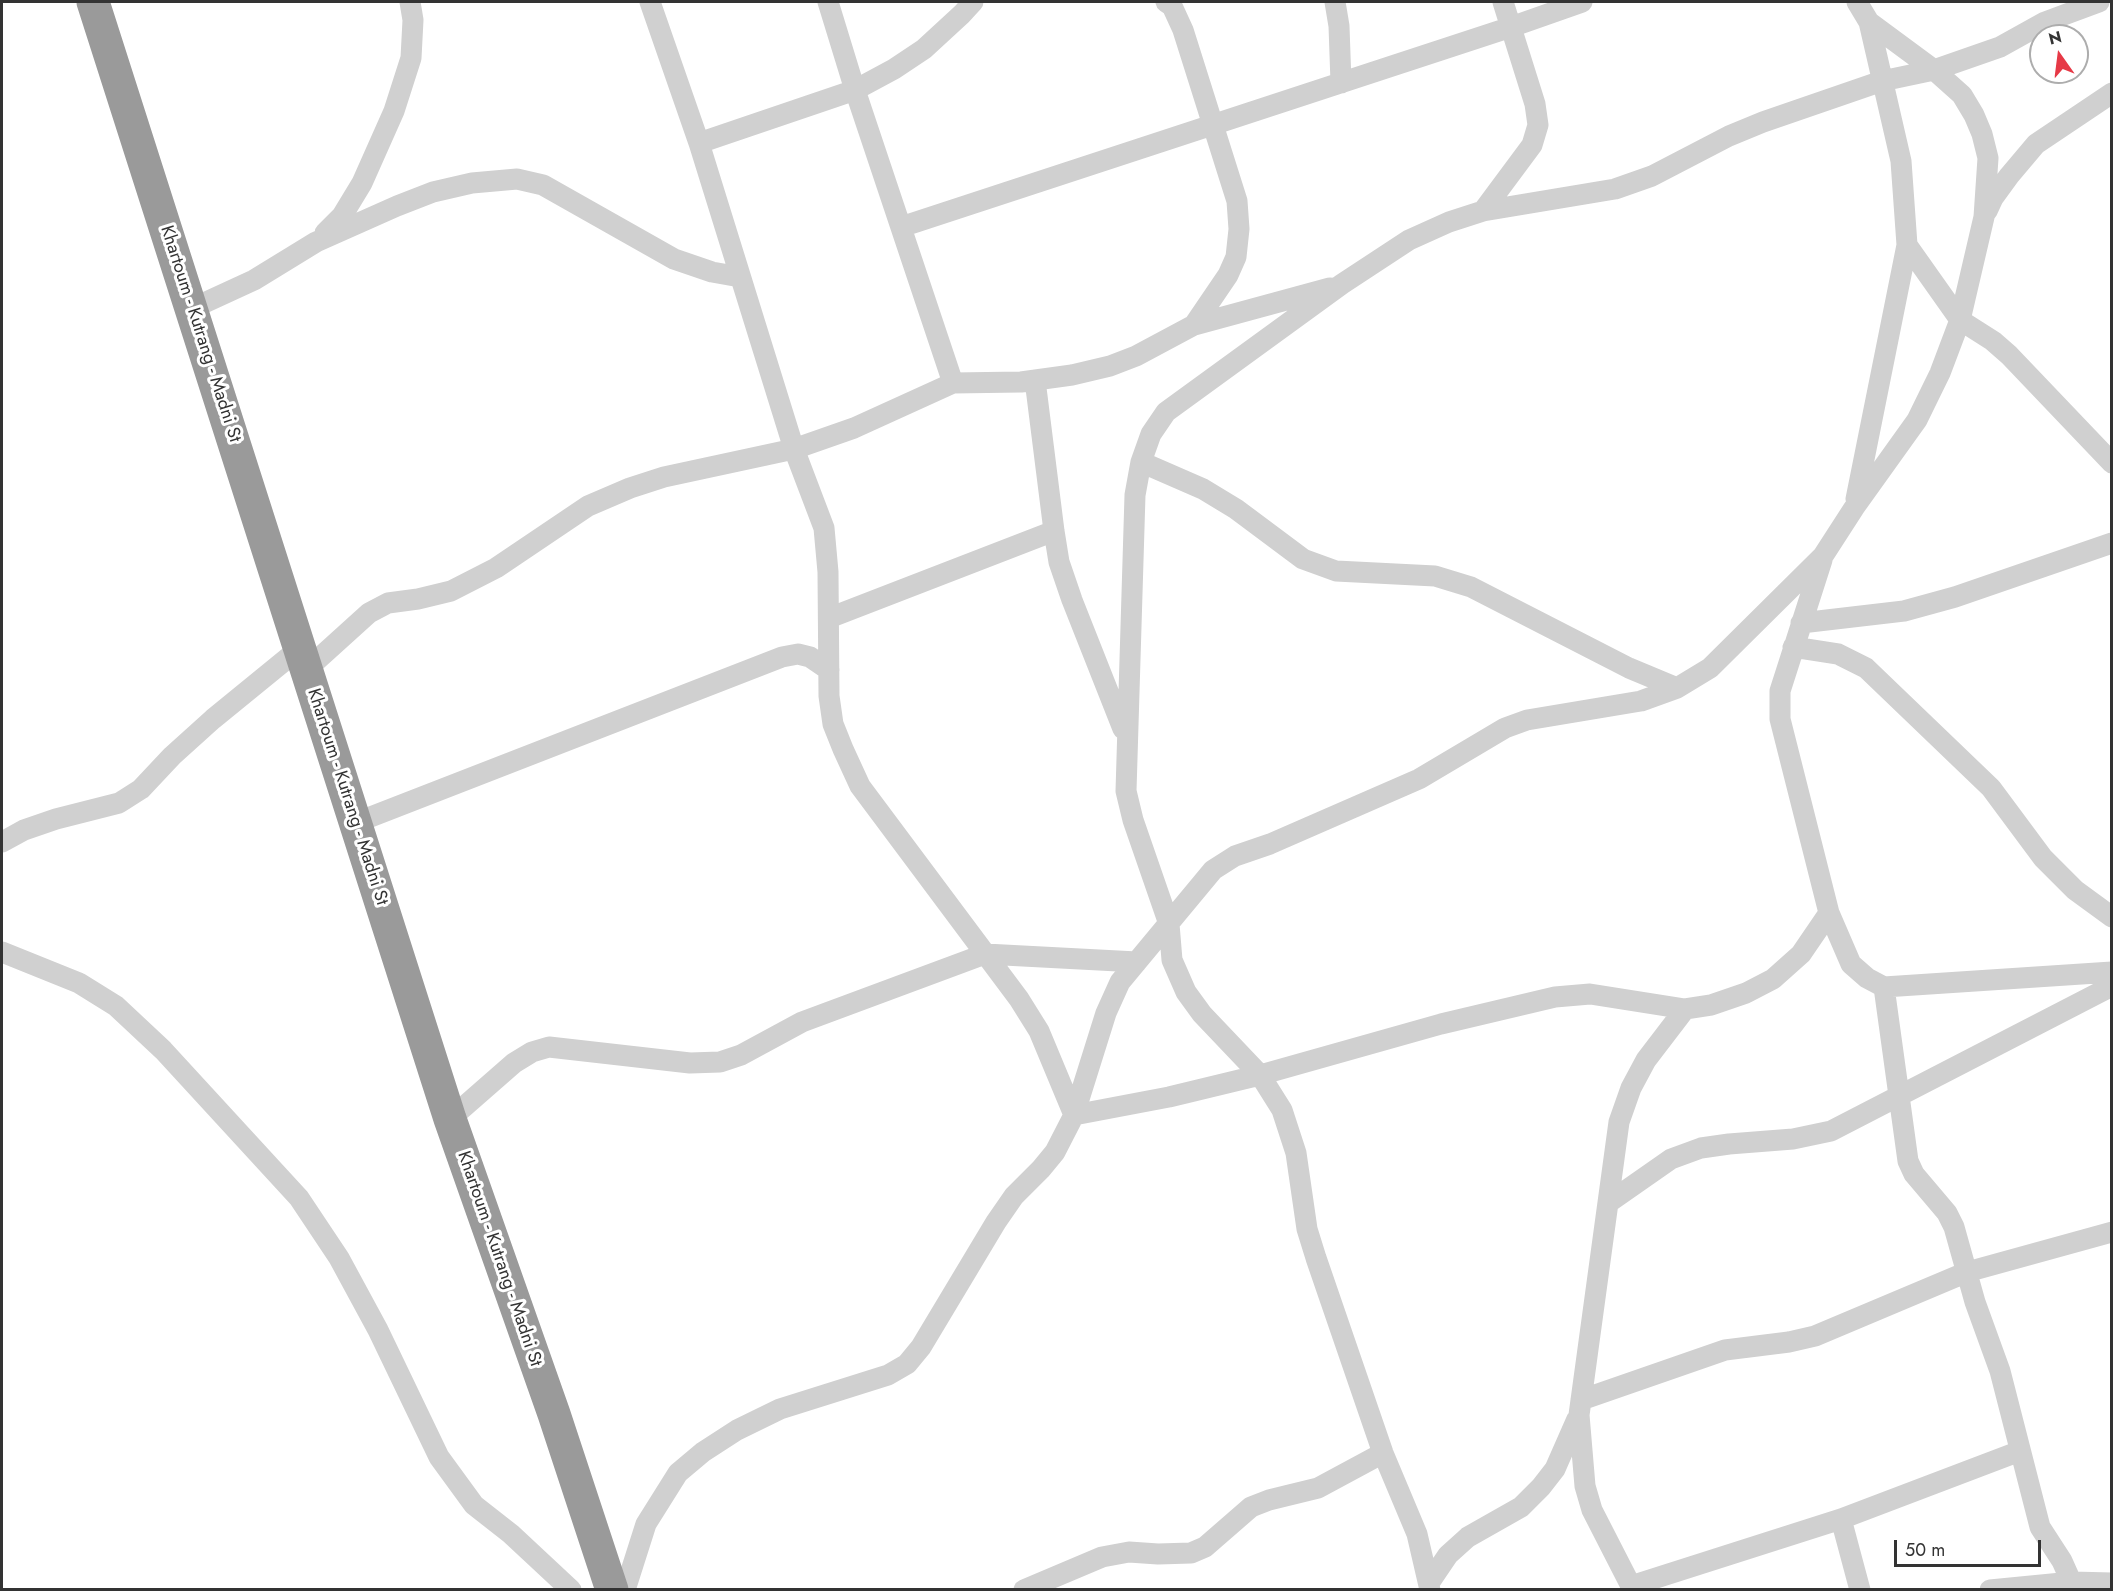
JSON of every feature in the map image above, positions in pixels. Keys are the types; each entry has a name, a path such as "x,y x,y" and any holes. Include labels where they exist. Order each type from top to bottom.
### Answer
{"highway":[{"name":"Khartoum - Kutrang - Madni St","path":"96,2 191,309 450,1119 554,1414 612,1590"}],"street":[{"path":"316,242 342,216 362,183 394,111 411,58 413,20 410,2"},
{"path":"650,2 699,143 794,450 824,528 828,572 829,696 833,724 860,786 1019,999 1039,1031 1074,1114"},
{"path":"828,2 953,383"},
{"path":"699,143 855,90 894,69 924,49 972,2"},
{"path":"1166,2 1172,6 1184,30 1237,201 1239,229 1236,257 1228,275 1194,325"},
{"path":"1335,2 1339,26 1341,83"},
{"path":"1483,212 1532,145 1538,125 1535,104 1503,2"},
{"path":"901,227 1582,2"},
{"path":"1854,508 1906,244 1901,161 1869,22 1857,2"},
{"path":"1429,1586 1417,1534 1383,1453 1307,1229 1296,1153 1282,1110 1260,1074 1202,1014 1186,992 1172,960 1169,924 1133,820 1126,791 1135,495 1141,462 1151,434 1166,412 1342,284 1409,240 1449,222 1483,212 1615,189 1652,176 1746,129 1882,81 1934,70 2000,47 2045,22 2099,2"},
{"path":"625,1590 646,1524 678,1473 703,1452 737,1430 780,1409 888,1375 907,1364 921,1347 996,1222 1014,1196 1055,1152 1074,1114 1106,1013 1120,982 1213,870 1236,856 1270,844 1419,779 1505,728 1527,720 1641,701 1677,688 1710,668 1823,556 1917,420 1940,373 1960,320 1984,217 1988,158 1974,114 1962,94 1934,70 1869,22"},
{"path":"1984,217 1993,198 2036,144 2112,93"},
{"path":"191,309 254,280 316,242 397,206 433,192 472,183 518,179 543,185 674,259 712,272 740,277"},
{"path":"1906,244 1960,320 1993,341 2009,355 2112,463"},
{"path":"2,842 24,830 56,819 119,803 141,789 172,756 213,719 369,613 388,603 451,591 496,568 588,506 630,488 664,477 794,450 854,428 953,383 1035,380 1072,375 1110,366 1136,356 1194,325 1342,284"},
{"path":"1035,380 1059,562 1126,737"},
{"path":"1141,462 1203,489 1236,508 1303,559 1336,571 1435,576 1471,587 1629,668 1677,688"},
{"path":"829,618 1054,531"},
{"path":"1801,622 1904,611 1955,597 2112,543"},
{"path":"1823,556 1780,691 1780,719 1829,913 1851,964 1867,978 1884,987 2112,972"},
{"path":"1793,647 1838,654 1866,668 1991,788 2043,858 2075,890 2112,917"},
{"path":"355,823 782,657 798,654 810,657 829,670"},
{"path":"1074,1114 1169,1097 1441,1024 1555,997 1590,994 1684,1009 1711,1005 1746,993 1773,979 1801,954 1829,913"},
{"path":"2,952 79,983 116,1006 163,1050 299,1198 339,1258 378,1330 439,1457 474,1505 512,1534 571,1590"},
{"path":"450,1119 513,1063 532,1052 549,1047 690,1063 720,1062 741,1055 812,1018 985,954 1137,962"},
{"path":"1608,1203 1671,1159 1701,1148 1793,1139 1831,1131 2112,986"},
{"path":"1884,987 1908,1161 1914,1174 1947,1213 1954,1227 1975,1302 2000,1371 2040,1527 2074,1586"},
{"path":"1684,1009 1646,1060 1631,1088 1619,1122 1580,1408 1585,1486 1592,1510 1632,1588 1841,1519 2020,1451"},
{"path":"1429,1586 1449,1555 1468,1537 1521,1507 1541,1487 1555,1469 1580,1408 1725,1350 1789,1342 1815,1336 1967,1272 2112,1232"},
{"path":"1024,1590 1102,1557 1129,1552 1191,1553 1205,1547 1251,1507 1269,1500 1318,1488 1383,1453"},
{"path":"1841,1519 1860,1590"},
{"path":"1990,1590 2112,1583"}]}
